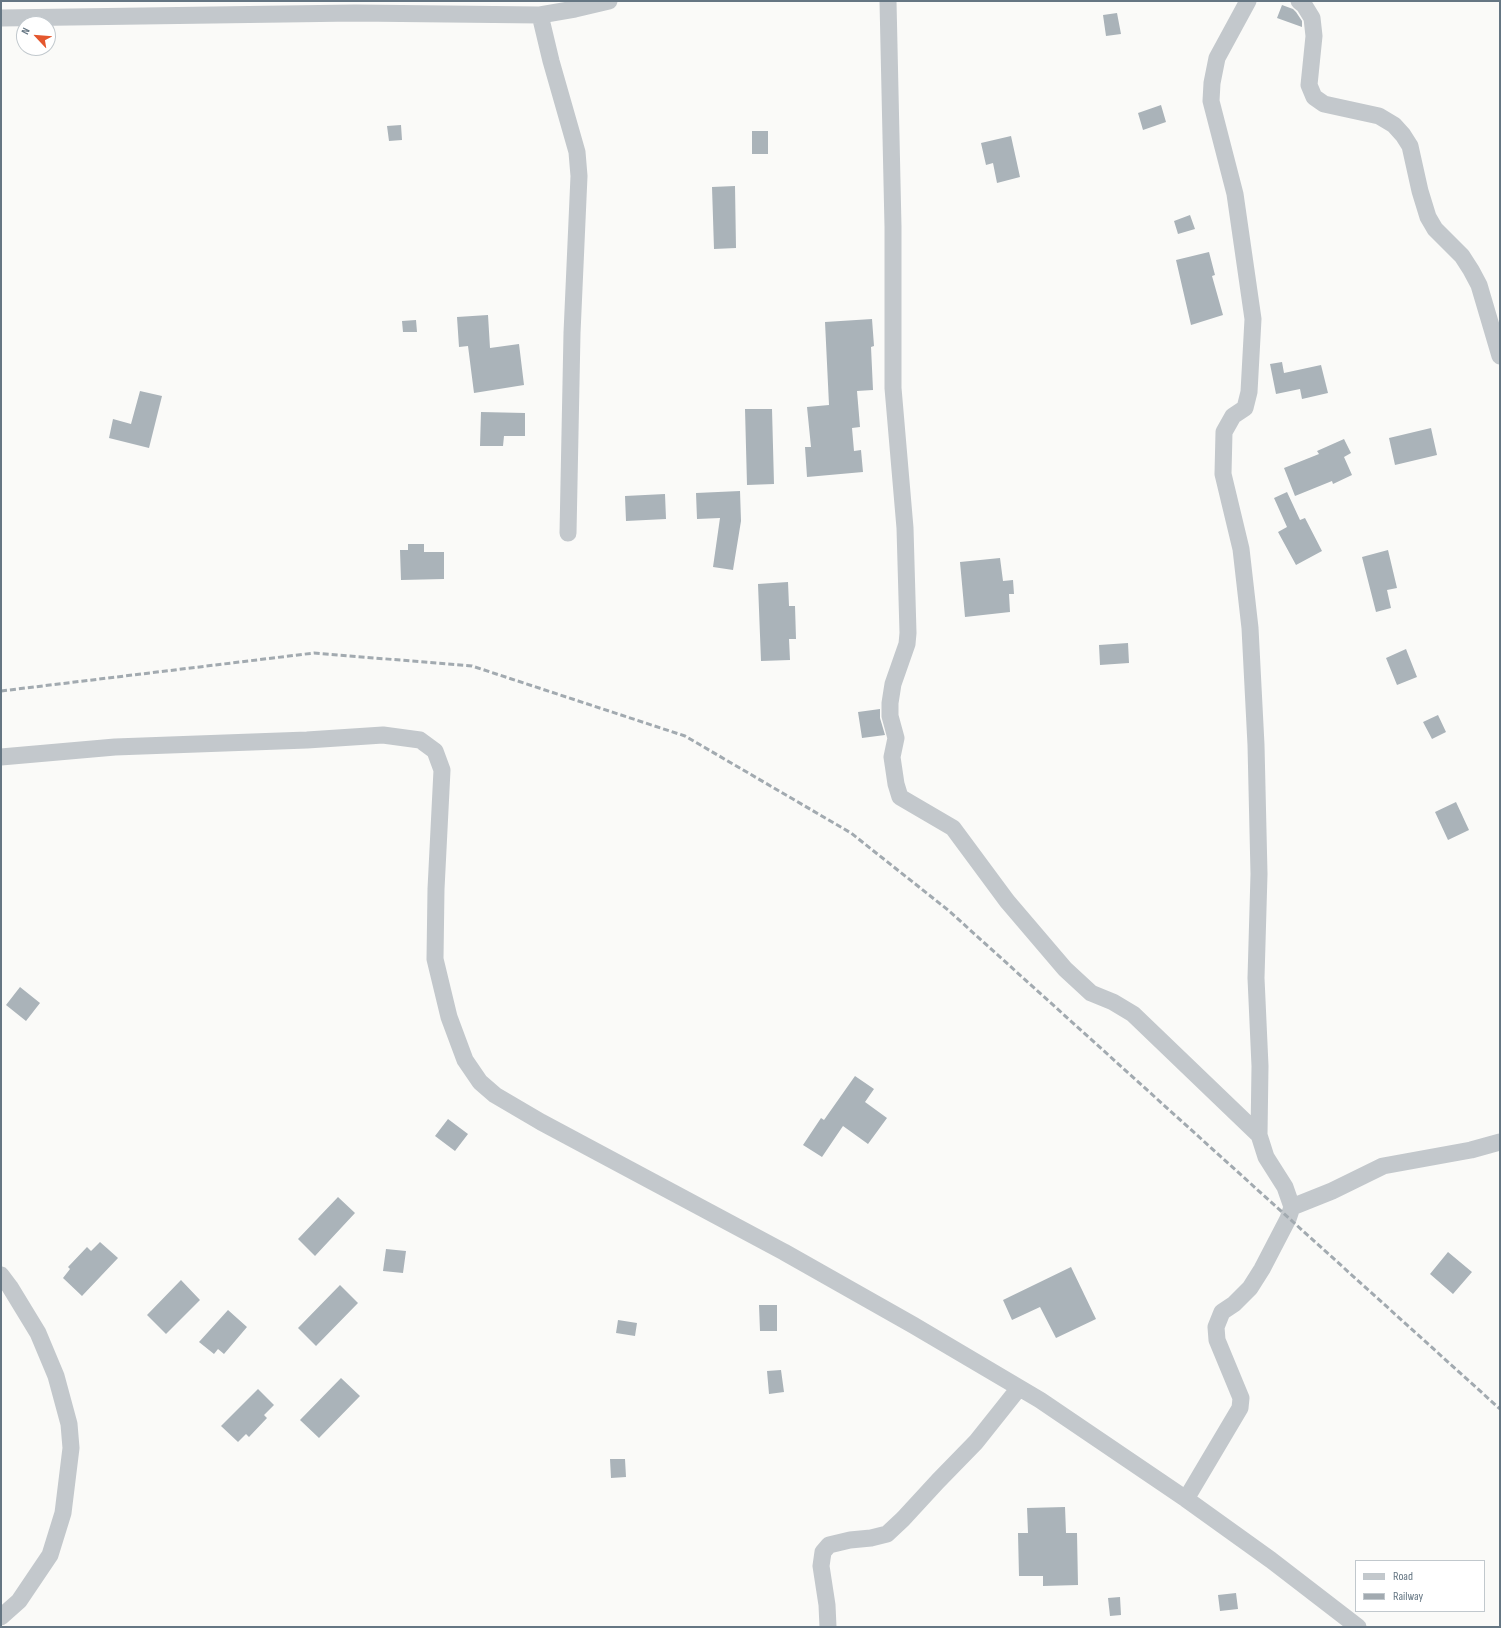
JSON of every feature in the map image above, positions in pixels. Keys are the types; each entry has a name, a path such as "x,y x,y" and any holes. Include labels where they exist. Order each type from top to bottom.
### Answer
{"street":[{"path":"1,18 355,7 540,15 575,10 609,1"},
{"path":"888,1 893,227 893,388 906,528 908,633 907,644 893,684 890,703 890,716 896,738 892,757 896,784 900,797 953,828 1007,902 1065,969 1091,993 1113,1002 1133,1014 1260,1135"},
{"path":"1186,1499 1240,1408 1241,1398 1217,1340 1216,1326 1222,1312 1234,1304 1250,1288 1262,1269 1288,1219 1292,1207 1285,1187 1266,1157 1260,1135 1260,1066 1256,978 1259,874 1256,745 1250,628 1241,550 1223,474 1224,432 1233,416 1245,408 1249,392 1253,320 1236,194 1211,101 1212,83 1217,58 1248,1"},
{"path":"1299,1 1304,5 1312,18 1314,36 1309,85 1314,97 1324,104 1379,116 1394,126 1403,135 1410,146 1420,191 1428,217 1435,229 1462,256 1474,275 1479,285 1500,356"},
{"path":"540,15 577,152 579,176 572,333 568,533"},
{"path":"1,757 115,747 307,740 383,735 420,740 435,752 442,770 436,889 435,959 449,1017 466,1060 480,1082 495,1096 784,1252 1040,1400 1186,1499 1271,1560 1358,1627"},
{"path":"1292,1207 1332,1191 1383,1166 1472,1150 1500,1142"},
{"path":"1,1275 38,1333 56,1376 69,1424 71,1448 63,1513 50,1555 19,1601 1,1617"},
{"path":"828,1627 827,1605 821,1566 823,1552 829,1545 887,1534 976,1442 1019,1388"}],"building":[{"path":"1282,5 1293,9 1296,12 1302,21 1302,27 1277,18"},
{"path":"1117,13 1121,34 1106,36 1103,15"},
{"path":"1161,105 1166,122 1143,130 1138,113"},
{"path":"401,125 402,140 389,141 387,126"},
{"path":"752,131 768,131 768,154 752,154"},
{"path":"1011,136 1020,177 997,183 993,163 986,165 981,143"},
{"path":"735,186 736,248 714,249 712,187"},
{"path":"1190,215 1195,229 1178,234 1174,221"},
{"path":"1209,252 1215,275 1212,276 1223,315 1191,325 1176,260"},
{"path":"488,315 490,348 519,344 524,385 474,393 468,346 459,347 457,317"},
{"path":"872,319 874,346 871,347 873,390 857,391 860,427 852,428 854,451 861,450 863,472 807,477 805,447 811,447 807,407 829,405 825,322"},
{"path":"416,320 417,332 403,332 402,321"},
{"path":"1282,362 1284,373 1321,365 1328,393 1302,399 1300,389 1276,394 1270,364"},
{"path":"140,391 162,396 149,448 109,438 113,419 131,424"},
{"path":"745,409 772,409 774,484 747,485"},
{"path":"481,412 525,413 525,436 504,436 503,446 480,446"},
{"path":"1431,428 1437,455 1395,465 1389,438"},
{"path":"1344,439 1351,453 1344,457 1352,475 1333,484 1332,481 1295,496 1284,468 1319,454 1317,451"},
{"path":"740,491 741,521 733,570 713,567 720,518 697,519 696,493"},
{"path":"1287,492 1300,520 1305,518 1322,551 1296,565 1278,532 1287,527 1274,498"},
{"path":"665,494 666,519 626,521 625,496"},
{"path":"408,544 424,544 424,552 444,552 444,579 401,580 400,550 408,550"},
{"path":"1388,550 1397,588 1387,590 1391,608 1376,612 1362,557"},
{"path":"1000,558 1003,581 1013,580 1014,594 1009,594 1010,612 965,617 960,562"},
{"path":"788,582 789,606 795,606 796,639 789,639 790,660 761,661 758,584"},
{"path":"1128,643 1129,663 1100,665 1099,645"},
{"path":"1406,649 1417,677 1397,685 1386,658"},
{"path":"880,709 880,718 885,735 862,738 858,712"},
{"path":"1438,715 1446,732 1432,739 1423,722"},
{"path":"1456,802 1469,830 1448,840 1435,812"},
{"path":"20,987 40,1003 26,1021 6,1005"},
{"path":"855,1076 874,1089 865,1102 887,1118 868,1144 843,1126 822,1157 803,1145 821,1118 824,1120"},
{"path":"448,1119 468,1134 455,1151 435,1136"},
{"path":"338,1197 355,1213 315,1256 298,1239"},
{"path":"100,1242 118,1258 82,1296 63,1278 70,1269 68,1267 87,1247 91,1251"},
{"path":"386,1249 406,1251 403,1273 383,1271"},
{"path":"1448,1252 1472,1272 1453,1294 1430,1274"},
{"path":"1071,1267 1096,1319 1056,1338 1040,1307 1012,1320 1003,1300"},
{"path":"181,1280 200,1300 166,1334 147,1315"},
{"path":"340,1285 358,1303 316,1346 298,1328"},
{"path":"759,1305 777,1305 777,1331 760,1331"},
{"path":"228,1310 247,1327 224,1354 218,1349 214,1354 199,1342"},
{"path":"618,1320 637,1323 635,1336 616,1333"},
{"path":"781,1370 784,1392 769,1394 767,1371"},
{"path":"341,1378 360,1396 319,1438 300,1420"},
{"path":"258,1389 274,1405 264,1415 267,1418 249,1437 246,1434 238,1442 221,1426"},
{"path":"610,1459 625,1459 626,1477 611,1478"},
{"path":"1065,1507 1066,1533 1077,1533 1078,1585 1043,1586 1043,1576 1019,1576 1018,1533 1028,1533 1027,1508"},
{"path":"1236,1593 1238,1609 1220,1611 1218,1595"},
{"path":"1120,1597 1121,1615 1110,1616 1108,1598"}],"railway":[{"path":"1,691 314,653 472,666 685,736 851,833 948,910 1500,1409"}]}
